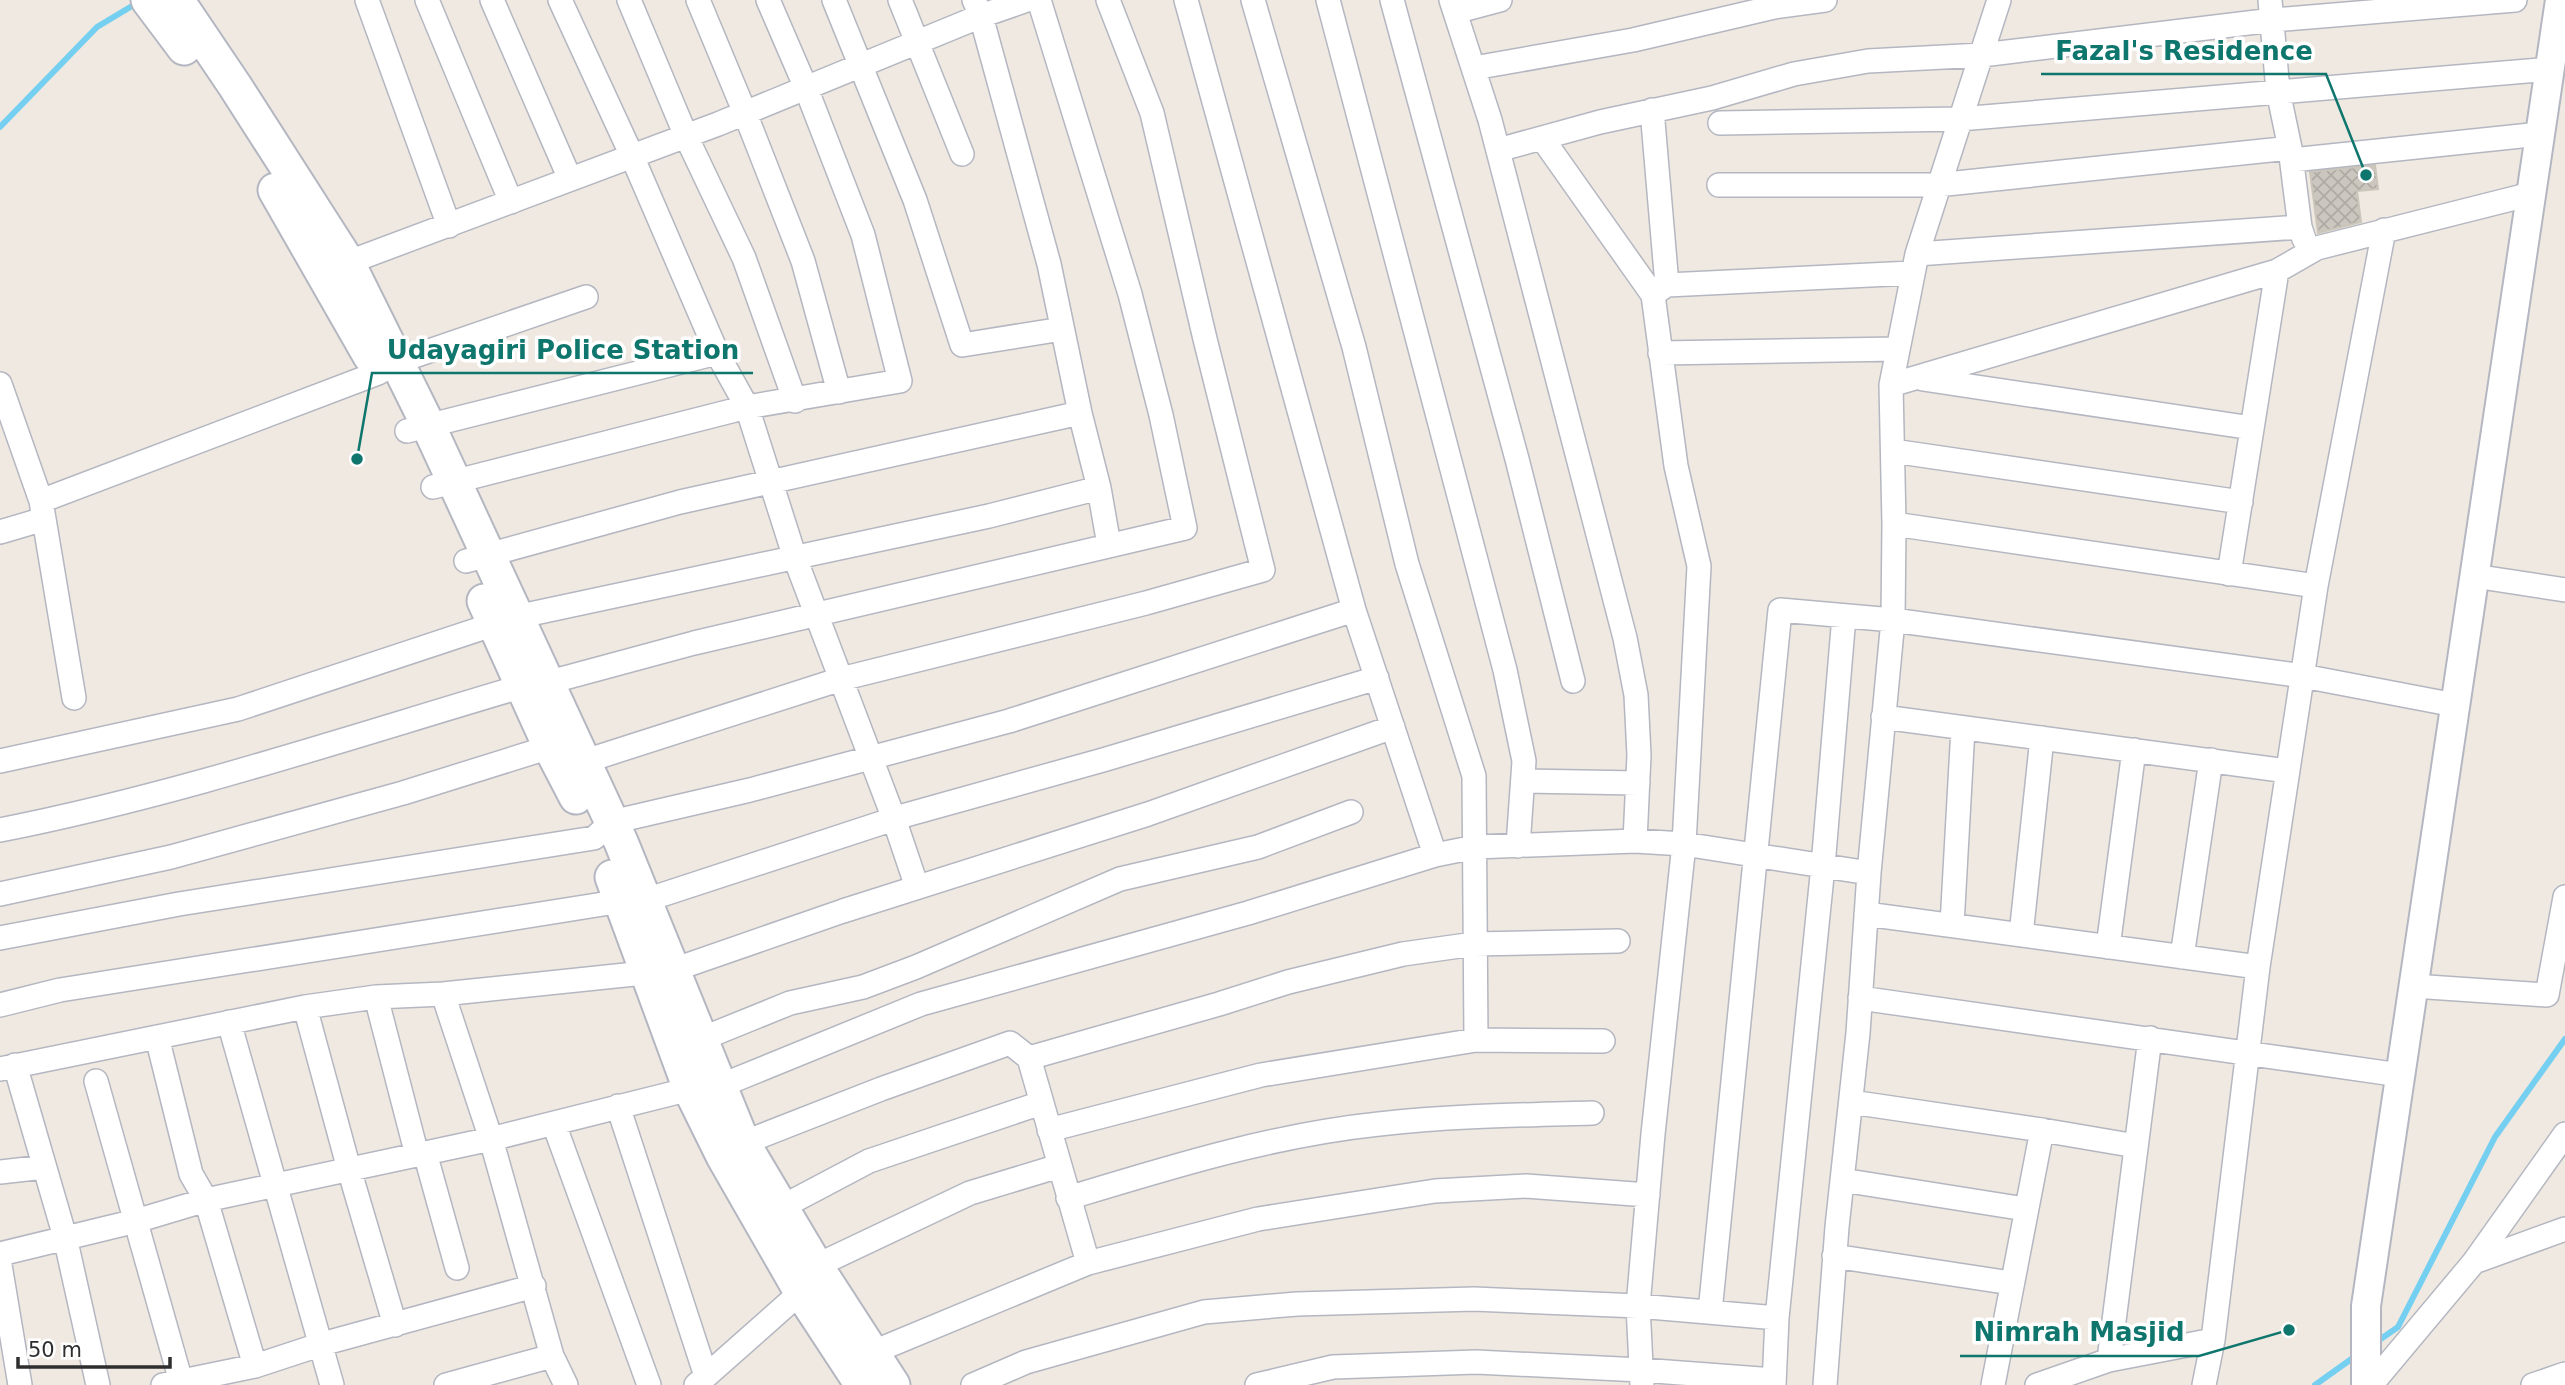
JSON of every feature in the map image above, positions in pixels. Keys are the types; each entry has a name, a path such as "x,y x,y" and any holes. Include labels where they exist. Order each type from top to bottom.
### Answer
{"main road":[{"path":"163,7 335,267 387,367 603,830 634,901 705,1088 733,1149 861,1369 893,1385"}],"street":[{"path":"367,0 449,226"},
{"path":"427,0 511,202"},
{"path":"492,0 570,179"},
{"path":"560,0 632,156 717,353 747,407 796,558 917,887"},
{"path":"629,0 686,136 744,258 795,401"},
{"path":"698,0 746,113 803,261 839,392"},
{"path":"443,484 747,407 795,401 900,381 863,235 806,88 768,0"},
{"path":"834,0 915,200 962,345 1062,329"},
{"path":"900,0 962,154"},
{"path":"335,267 746,113 917,42 977,8 1027,0"},
{"path":"0,830 79,814 534,685 694,643 1185,528 1161,415 1130,294 1040,0"},
{"path":"0,894 171,857 403,793 1146,603 1263,570 1152,113 1108,0"},
{"path":"1186,0 1354,610 1435,855"},
{"path":"1253,0 1354,347 1407,564 1474,776 1476,1040"},
{"path":"1328,0 1505,670 1524,761 1518,846"},
{"path":"1392,0 1517,459 1573,681"},
{"path":"1500,0 1453,6 1498,150 1625,638 1636,695 1635,841"},
{"path":"1474,68 1633,40 1774,7 1825,0"},
{"path":"1825,1385 1893,620 1891,385 1914,264 1937,185 1999,0"},
{"path":"1498,150 1794,74 1868,61 1982,55 2272,10 2515,0"},
{"path":"2368,1385 2366,1306 2560,0"},
{"path":"977,8 1049,264 1080,414 1099,488 1109,545"},
{"path":"2272,10 2278,91 2291,154 2300,227 2309,253"},
{"path":"1720,123 1960,119 2550,69"},
{"path":"1642,1378 1638,1306 1653,1134 1684,844 1699,566 1676,466 1660,353 1652,110"},
{"path":"1719,185 1937,185 2540,134"},
{"path":"1542,138 1660,290"},
{"path":"1891,385 2277,271 2317,248 2531,194"},
{"path":"1660,290 2300,227"},
{"path":"2204,1385 2213,1340 2258,967 2316,586 2384,230"},
{"path":"2229,574 2277,271"},
{"path":"0,532 43,510 387,367 586,297"},
{"path":"1660,353 1897,349"},
{"path":"417,428 717,353"},
{"path":"1915,377 2252,428"},
{"path":"0,384 43,510 74,698"},
{"path":"476,557 680,502 1080,414"},
{"path":"1893,452 2241,502"},
{"path":"0,761 237,709 505,621 989,516 1099,488"},
{"path":"1894,524 2316,586"},
{"path":"2474,576 2565,590"},
{"path":"0,938 603,830 1009,721 1354,610"},
{"path":"1710,1312 1780,610 1893,620 2303,676 2455,705"},
{"path":"1257,1385 1333,1367 1476,1362 1642,1378 1774,1382 1776,1318 1823,866 1844,616"},
{"path":"0,1005 60,990 634,901 894,819 1377,678"},
{"path":"1884,717 2288,771"},
{"path":"98,1385 65,1237 44,1167 7,1067 305,1007 661,971 1148,814 1393,727"},
{"path":"1952,925 1964,728"},
{"path":"2021,935 2042,738"},
{"path":"2108,947 2134,750"},
{"path":"2182,957 2211,760"},
{"path":"1523,781 1637,783"},
{"path":"688,1044 790,1003 863,987 916,967 1120,879 1258,847 1351,812"},
{"path":"0,1254 136,1221 206,1200 491,1139 618,1106 705,1088 921,1004 1248,913 1435,855 1475,847 1635,841 1684,844 1869,873"},
{"path":"2413,986 2547,995 2565,897"},
{"path":"1866,914 2258,967"},
{"path":"1029,1058 1342,968 1403,954 1474,944 1618,941"},
{"path":"443,994 491,1139 552,1356 566,1385"},
{"path":"376,998 457,1268"},
{"path":"1860,998 2400,1075"},
{"path":"305,1007 395,1325"},
{"path":"229,1022 332,1385"},
{"path":"157,1037 191,1174 206,1200 255,1366"},
{"path":"2109,1360 2150,1038"},
{"path":"1049,1130 1261,1075 1476,1040 1603,1041"},
{"path":"733,1149 1010,1043 1029,1058 1088,1263"},
{"path":"96,1081 136,1221 175,1383 255,1366 322,1344 534,1286"},
{"path":"1850,1102 2136,1146"},
{"path":"771,1216 869,1161 1041,1103"},
{"path":"618,1106 701,1381 808,1279 970,1193 1059,1166"},
{"path":"1069,1198 1167,1168 1271,1142 1379,1124 1592,1113"},
{"path":"554,1124 649,1385"},
{"path":"1993,1385 2042,1130"},
{"path":"2368,1385 2474,1262 2565,1134"},
{"path":"0,1172 44,1167"},
{"path":"1842,1180 2025,1209"},
{"path":"861,1369 1088,1263 1258,1219 1436,1191 1525,1186 1648,1195"},
{"path":"2474,1262 2565,1229"},
{"path":"1835,1256 2011,1283"},
{"path":"0,1265 20,1385"},
{"path":"973,1385 1026,1363 1204,1312 1297,1304 1461,1300 1638,1306 1776,1318"},
{"path":"2037,1385 2109,1360 2213,1340"},
{"path":"446,1385 552,1356"},
{"path":"2533,1385 2565,1374"}],"building":[{"path":"2375,165 2378,189 2357,191 2361,222 2318,233 2310,172"}],"waterway":[{"path":"0,127 97,27 137,3"},
{"path":"2375,1343 2398,1327 2495,1137 2565,1039"},
{"path":"2315,1385 2357,1355"}],"place":[{"name":"Fazal's Residence","path":"2366,175"},
{"name":"Udayagiri Police Station","path":"357,459"},
{"name":"Nimrah Masjid","path":"2289,1330"}]}
